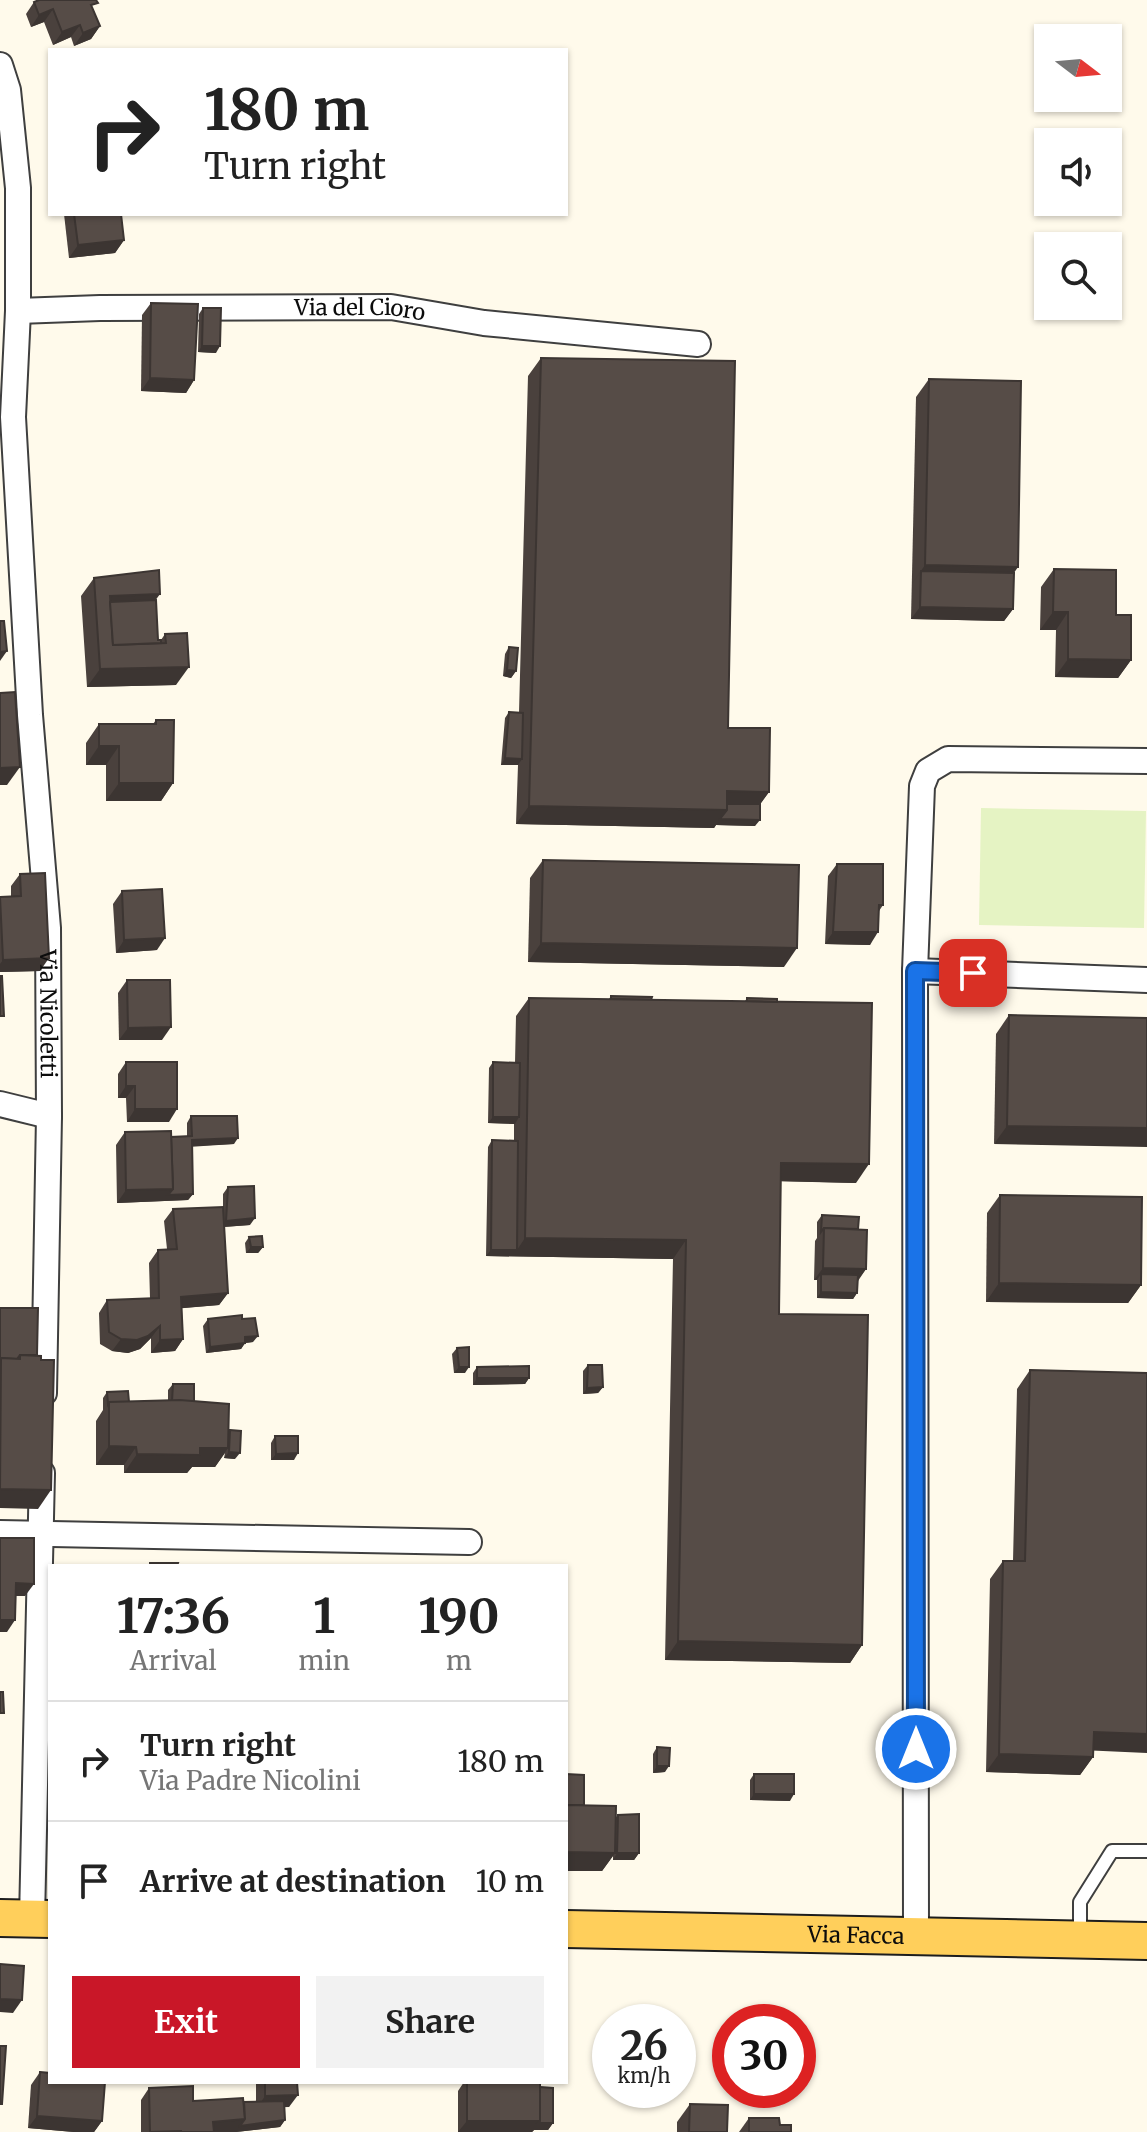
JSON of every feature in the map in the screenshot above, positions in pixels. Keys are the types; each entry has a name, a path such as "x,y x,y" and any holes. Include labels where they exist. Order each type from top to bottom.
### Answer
{"main road":[{"name":"Via Facca","path":"568,1929 1147,1941"}],"street":[{"name":"Via Nicoletti","path":"0,65 8,90 18,188 18,311 13,417 30,715 48,928 49,1116 43,1409"},
{"name":"Via del Cioro","path":"18,311 391,307 484,323 698,344"},
{"path":"916,1936 915,971 922,786 928,771 948,759 1147,761"},
{"path":"915,971 1147,980"},
{"path":"0,1104 49,1116"},
{"path":"27,1919 43,1455"},
{"path":"0,1533 469,1542"}],"lane":[{"path":"1080,1941 1080,1902 1112,1851 1147,1851"}],"green space":[{"path":"981,808 1146,811 1144,928 979,925"}],"building":[{"path":"96,0 98,3 91,5 100,26 83,33 80,25 62,32 53,9 39,15 34,2"},
{"path":"74,216 121,216 124,240 78,245"},
{"path":"151,303 198,304 194,380 150,378"},
{"path":"203,308 221,308 220,346 202,346"},
{"path":"541,358 735,361 728,728 770,728 769,792 727,791 727,810 529,806"},
{"path":"929,379 1021,381 1018,567 925,565"},
{"path":"1054,569 1116,570 1116,615 1131,615 1131,660 1068,659 1068,612 1053,612"},
{"path":"159,570 160,594 110,596 113,645 166,643 165,634 187,633 189,667 100,669 94,578"},
{"path":"921,571 1014,573 1013,609 920,607"},
{"path":"156,600 158,640 161,643 113,645 110,602"},
{"path":"0,621 4,621 7,651 0,652"},
{"path":"509,647 518,648 516,671 507,670"},
{"path":"15,692 20,767 0,768 0,693"},
{"path":"509,712 523,713 522,759 505,758"},
{"path":"156,720 174,720 173,783 119,783 119,746 99,746 99,724 156,724"},
{"path":"727,804 760,804 760,820 720,819 727,810"},
{"path":"543,860 799,865 797,948 541,943"},
{"path":"837,864 883,864 883,905 879,905 878,932 833,932"},
{"path":"45,873 49,958 3,960 0,897 21,896 20,874"},
{"path":"162,889 165,938 124,940 122,891"},
{"path":"2,976 4,1016 0,1016"},
{"path":"127,980 170,980 171,1027 128,1028"},
{"path":"611,996 652,997 651,1000 611,999"},
{"path":"529,998 872,1003 869,1164 781,1163 779,1314 868,1315 862,1645 678,1641 686,1240 525,1238"},
{"path":"747,998 777,999 777,1002 747,1001"},
{"path":"1009,1015 1147,1018 1147,1128 1007,1126"},
{"path":"126,1062 177,1062 177,1109 135,1109 135,1086 126,1086"},
{"path":"493,1062 520,1063 519,1117 493,1117"},
{"path":"191,1116 237,1116 238,1138 192,1140 193,1194 168,1195 173,1189 171,1137 192,1136"},
{"path":"171,1131 173,1189 126,1190 125,1132"},
{"path":"492,1140 518,1141 517,1250 491,1250"},
{"path":"254,1186 255,1218 226,1221 228,1187"},
{"path":"1000,1195 1142,1197 1141,1285 999,1283"},
{"path":"223,1207 228,1293 181,1297 183,1339 160,1340 160,1326 137,1340 121,1339 109,1332 107,1300 159,1298 158,1250 177,1249 173,1209"},
{"path":"822,1215 859,1217 858,1229 824,1228 821,1232"},
{"path":"824,1228 867,1230 866,1269 823,1268"},
{"path":"262,1236 263,1247 251,1247 249,1237"},
{"path":"821,1274 858,1275 857,1293 821,1292"},
{"path":"0,1308 38,1308 37,1355 0,1360"},
{"path":"242,1315 242,1319 255,1318 258,1336 245,1337 245,1343 210,1347 208,1319"},
{"path":"469,1347 469,1367 459,1367 457,1348"},
{"path":"20,1355 54,1360 51,1490 0,1489 1,1358 20,1359"},
{"path":"588,1365 602,1365 603,1387 587,1388"},
{"path":"529,1366 529,1378 477,1378 477,1367"},
{"path":"1030,1370 1147,1373 1147,1734 1094,1732 1093,1757 999,1754 1003,1561 1025,1561"},
{"path":"173,1384 194,1384 194,1401 172,1401"},
{"path":"128,1391 129,1402 108,1404 107,1392"},
{"path":"180,1400 229,1404 228,1448 200,1448 200,1455 137,1454 136,1447 109,1446 109,1402"},
{"path":"230,1430 241,1431 240,1453 229,1452"},
{"path":"275,1436 298,1436 298,1453 276,1454"},
{"path":"0,1538 34,1538 34,1584 16,1583 15,1620 0,1620"},
{"path":"0,1692 3,1692 4,1713 0,1713"},
{"path":"657,1747 670,1748 669,1766 657,1766"},
{"path":"568,1774 584,1775 584,1805 568,1805"},
{"path":"754,1774 794,1774 794,1794 754,1794"},
{"path":"568,1805 616,1806 615,1853 568,1852"},
{"path":"639,1814 639,1853 617,1853 618,1815"},
{"path":"0,1964 24,1966 22,2000 0,1999"},
{"path":"0,2046 6,2046 2,2104 0,2104"},
{"path":"40,2072 48,2073 48,2084 105,2084 102,2121 37,2116"},
{"path":"265,2084 297,2084 298,2095 265,2096"},
{"path":"467,2084 540,2084 540,2121 467,2121"},
{"path":"193,2086 193,2101 243,2098 245,2119 213,2122 214,2132 150,2132 149,2088"},
{"path":"540,2087 553,2088 553,2123 538,2123"},
{"path":"284,2101 285,2120 240,2126 245,2119 244,2102"},
{"path":"696,2104 728,2108 727,2132 689,2132 690,2108 696,2108"},
{"path":"749,2118 779,2118 780,2125 791,2125 791,2132 749,2132"}],"route":[{"path":"916,1749 915,971 973,973"}]}
